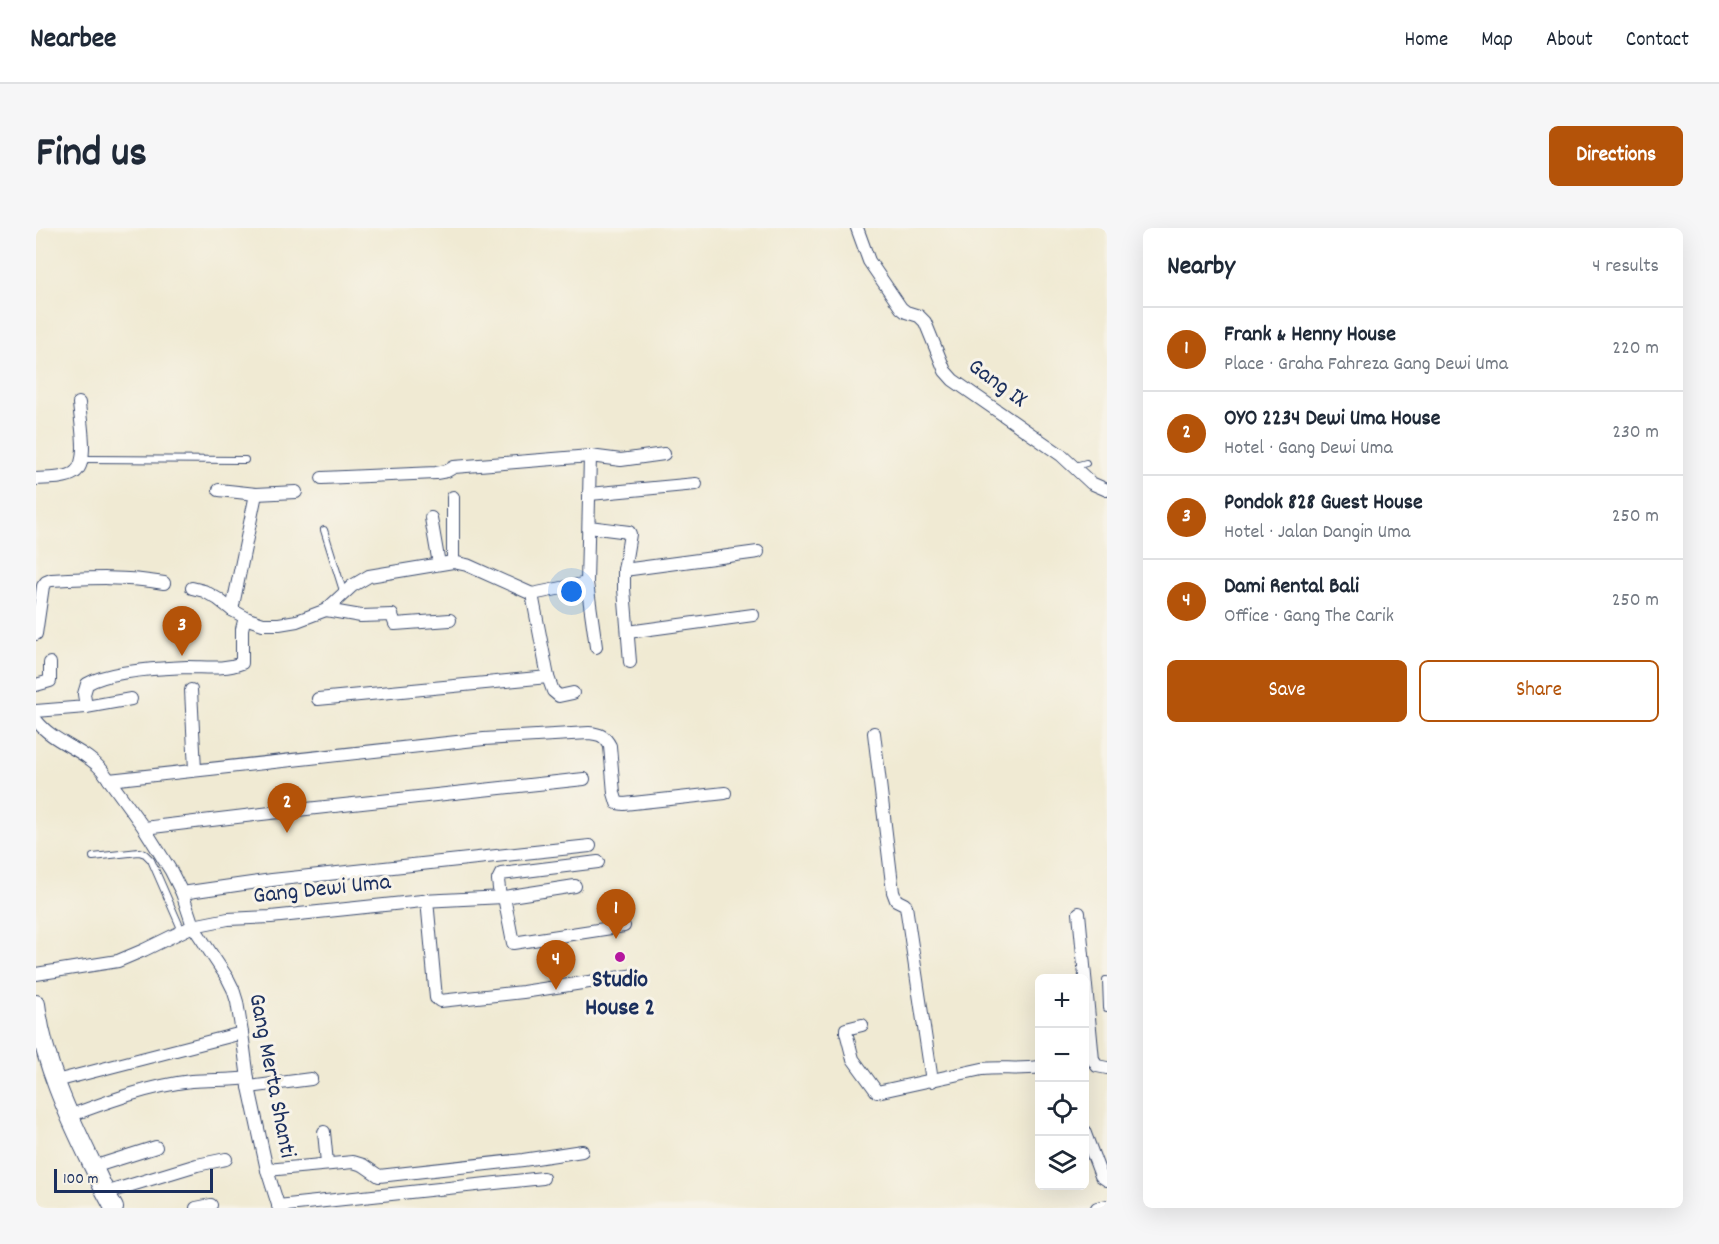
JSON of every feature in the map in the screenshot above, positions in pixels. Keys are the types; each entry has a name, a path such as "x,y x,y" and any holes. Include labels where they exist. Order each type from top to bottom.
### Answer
{"street":[{"name":"Gang IX","path":"857,228 869,261 901,308 919,316 925,322 936,353 948,375 958,385 1081,465 1091,483 1107,490"},
{"path":"36,479 73,475 79,469 84,459 79,403"},
{"path":"322,478 436,473 454,467 590,456 621,460 664,454"},
{"path":"590,456 587,584 596,647"},
{"path":"590,494 696,484"},
{"path":"219,490 256,494 296,492"},
{"path":"232,610 256,494"},
{"path":"453,497 453,562"},
{"path":"431,518 439,564"},
{"path":"589,527 629,532 630,534 624,570 630,662"},
{"path":"624,570 758,552"},
{"path":"192,588 212,595 248,619 263,624 279,624 297,621 326,610 352,586 369,576 453,562 532,594 587,584"},
{"path":"36,634 43,586 51,580 92,577 164,583"},
{"path":"532,594 548,677 553,691 556,695 561,696 573,693"},
{"path":"326,610 361,616 393,615 395,624 450,620"},
{"path":"628,632 753,615"},
{"path":"86,707 84,688 87,684 112,675 148,670 223,668 242,663 242,629 244,621 248,619"},
{"path":"36,685 50,681 50,663"},
{"path":"318,699 548,677"},
{"path":"191,690 195,770"},
{"path":"36,711 86,707 131,699"},
{"name":"Gang Merta Shanti","path":"36,720 45,731 95,762 109,780 144,828 171,871 182,893 188,929 233,989 244,1081 278,1207"},
{"path":"109,780 484,739 589,733 599,734 607,740 610,746 617,803 725,793"},
{"path":"874,733 893,892 896,900 906,906 932,1081"},
{"path":"144,828 584,779"},
{"path":"182,893 272,880 590,846"},
{"path":"598,861 501,874 498,880 513,943 624,926"},
{"name":"Gang Dewi Uma","path":"36,974 118,961 188,929 228,919 291,915 426,900 502,897 574,886"},
{"path":"426,900 436,998 440,1001 524,992 635,975"},
{"path":"1079,913 1093,1060 1097,1066 1107,1068"},
{"path":"36,1004 41,1031 69,1116 109,1200 197,1165 226,1159"},
{"path":"862,1025 846,1029 853,1059 874,1090 881,1092 982,1069 1035,1067"},
{"path":"56,1081 237,1034"},
{"path":"69,1116 157,1087 192,1081 311,1079"},
{"path":"324,1132 327,1163"},
{"path":"1086,1136 1101,1176 1107,1180"},
{"path":"93,1167 156,1147"},
{"path":"267,1170 353,1162 363,1165 379,1176 582,1151"},
{"path":"278,1207 543,1178"},
{"path":"196,1208 211,1205"},
{"path":"1097,1208 1107,1206"}],"lane":[{"path":"84,459 245,460"},
{"path":"324,530 344,594"},
{"path":"93,856 139,852 146,854 188,929"},
{"path":"1106,980 1107,1008"}],"place":[{"name":"Pondok 828 Guest House","path":"182,656"},
{"name":"OYO 2234 Dewi Uma House","path":"287,833"},
{"name":"Frank & Henny House","path":"616,939"},
{"name":"Studio House 2","path":"620,957"},
{"name":"Dami Rental Bali","path":"556,990"}]}
